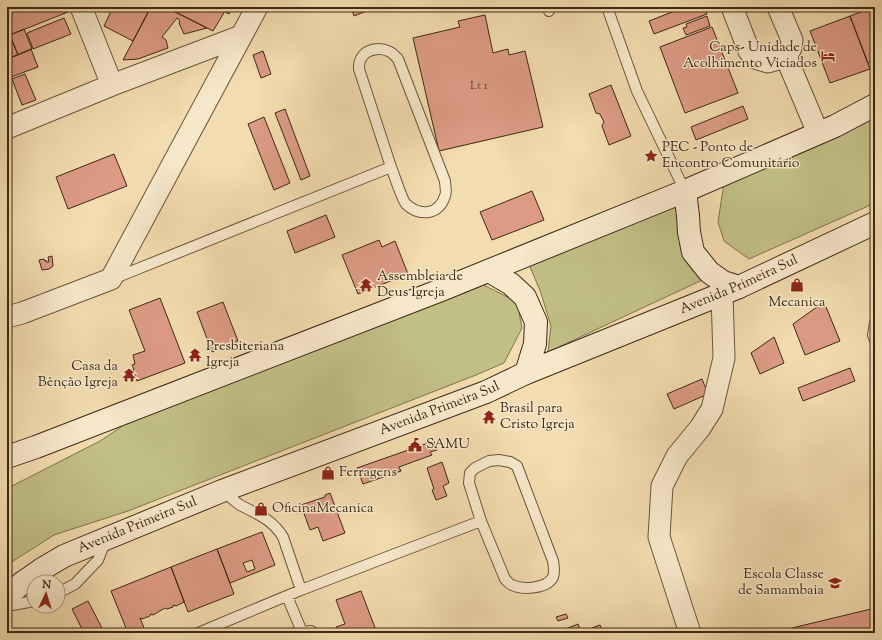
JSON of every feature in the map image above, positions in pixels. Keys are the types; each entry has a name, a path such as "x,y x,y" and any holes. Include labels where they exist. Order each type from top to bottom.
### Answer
{"main road":[{"path":"7,457 489,271 685,191 835,126 875,105"},
{"path":"685,191 689,232 693,252 709,272 723,282 731,291"},
{"name":"Avenida Primeira Sul","path":"7,596 22,583 64,556 222,491 486,392 526,373 731,291 875,224"},
{"path":"489,271 511,284 525,297 536,322 535,344 526,373"}],"street":[{"path":"7,317 22,314 111,279 257,7"},
{"path":"732,7 749,51 755,58 768,62 786,57 791,48 792,40 778,7"},
{"path":"82,8 112,85"},
{"path":"7,128 112,85 241,36"},
{"path":"786,57 818,133"},
{"path":"690,633 659,537 662,486 677,456 700,428 712,409 724,358 731,291"}],"lane":[{"path":"607,7 637,91 685,191"},
{"path":"381,49 390,51 398,59 445,181 446,195 439,208 427,213 414,210 405,203 391,167 359,69 359,63 363,55 371,50 381,49"},
{"path":"111,279 391,167"},
{"path":"875,323 875,340"},
{"path":"499,460 510,462 517,466 553,561 554,570 552,578 547,584 534,588 521,588 510,585 505,579 481,521 468,483 470,473 475,468 489,461 499,460"},
{"path":"222,491 239,504 255,512 278,529 283,537 301,590"},
{"path":"198,633 301,590 481,521"},
{"path":"66,589 75,584 98,560 106,539"},
{"path":"288,596 301,632 311,631 314,633"},
{"path":"7,606 26,602"}],"shaded area":[{"path":"875,116 875,203 749,259 724,241 718,222 724,183"},
{"path":"681,201 711,276 548,352 551,326 541,293 528,262"},
{"path":"478,282 517,302 522,328 504,363 128,511 54,535 7,565 7,486 12,486 100,441 130,421"}],"building":[{"path":"7,7 23,7 7,13"},
{"path":"23,7 24,10 32,7 66,7 68,12 10,35 7,27 7,13"},
{"path":"113,7 148,7 146,11 148,12 133,41 104,26"},
{"path":"151,7 155,11 157,7 166,7 207,28 184,34 179,23 180,21 177,18 162,37 166,40 168,48 138,59 123,60"},
{"path":"167,7 216,7 225,11 213,31"},
{"path":"216,7 232,7 229,14"},
{"path":"351,7 377,7 354,16"},
{"path":"685,7 704,7 707,14 654,34 649,21"},
{"path":"875,7 875,60 868,63 850,16"},
{"path":"485,15 493,53 508,49 509,55 525,51 543,127 439,151 413,38 460,27 458,21"},
{"path":"707,16 710,26 686,35 683,28 687,27 686,24"},
{"path":"850,16 870,69 830,83 810,31"},
{"path":"64,18 71,34 33,49 27,33"},
{"path":"7,27 10,35 7,36"},
{"path":"712,27 738,93 685,113 660,47"},
{"path":"24,29 32,49 18,55 10,35"},
{"path":"10,35 18,55 7,59 7,36"},
{"path":"31,49 38,67 11,77 7,67 7,59"},
{"path":"263,51 271,74 261,78 253,55"},
{"path":"7,67 12,80 7,82"},
{"path":"25,74 36,100 22,105 12,79"},
{"path":"611,85 631,136 609,145 602,126 604,122 600,114 596,113 589,94"},
{"path":"743,106 748,119 696,140 691,127"},
{"path":"285,109 310,176 301,180 275,113"},
{"path":"264,117 290,183 274,190 248,124"},
{"path":"114,154 127,186 68,209 56,177"},
{"path":"532,191 544,220 492,240 480,212"},
{"path":"326,215 335,237 295,253 287,231"},
{"path":"379,240 382,247 395,241 408,274 358,294 342,255"},
{"path":"52,256 53,266 49,269 42,270 39,260 44,259 46,262 49,262 48,257"},
{"path":"160,298 185,363 137,381 132,365 135,364 133,355 145,351 129,310"},
{"path":"223,302 238,341 212,352 197,312"},
{"path":"824,302 840,341 805,355 793,324"},
{"path":"774,337 784,363 760,374 751,353"},
{"path":"850,368 855,381 803,401 798,388"},
{"path":"702,379 708,394 674,409 667,394"},
{"path":"434,441 437,450 430,452 432,455 399,467 401,471 363,484 357,468"},
{"path":"442,462 449,483 443,486 447,496 436,500 427,468"},
{"path":"330,493 345,533 323,541 318,527 310,530 301,505 325,497 325,495"},
{"path":"262,532 275,565 230,583 217,549","holes":["252,560 255,569 247,572 243,563"]},
{"path":"217,549 234,594 188,612 171,567"},
{"path":"171,567 184,602 176,606 173,605 173,607 167,609 165,608 142,619 140,618 146,633 128,633 111,591"},
{"path":"361,591 377,633 338,633 336,627 345,624 336,600"},
{"path":"88,601 103,630 98,633 84,633 72,609"},
{"path":"875,608 875,633 789,633 788,629"},
{"path":"566,614 568,618 558,621 556,617"},
{"path":"578,624 581,632 600,625 603,633 560,633 560,631"},
{"path":"783,629 784,633 767,633"}],"place":[{"name":"Caps- Unidade de Acolhimento Viciados","path":"828,56"},
{"name":"PEC - Ponto de Encontro Comunitário","path":"651,156"},
{"name":"Assembleia de Deus Igreja","path":"366,285"},
{"name":"Mecanica","path":"797,285"},
{"name":"Presbiteriana Igreja","path":"195,355"},
{"name":"Casa da Bênção Igreja","path":"129,375"},
{"name":"Brasil para Cristo Igreja","path":"489,417"},
{"name":"SAMU","path":"415,445"},
{"name":"Ferragens","path":"328,473"},
{"name":"OficinaMecanica","path":"261,509"},
{"name":"Escola Classe de Samambaia","path":"835,583"}]}
